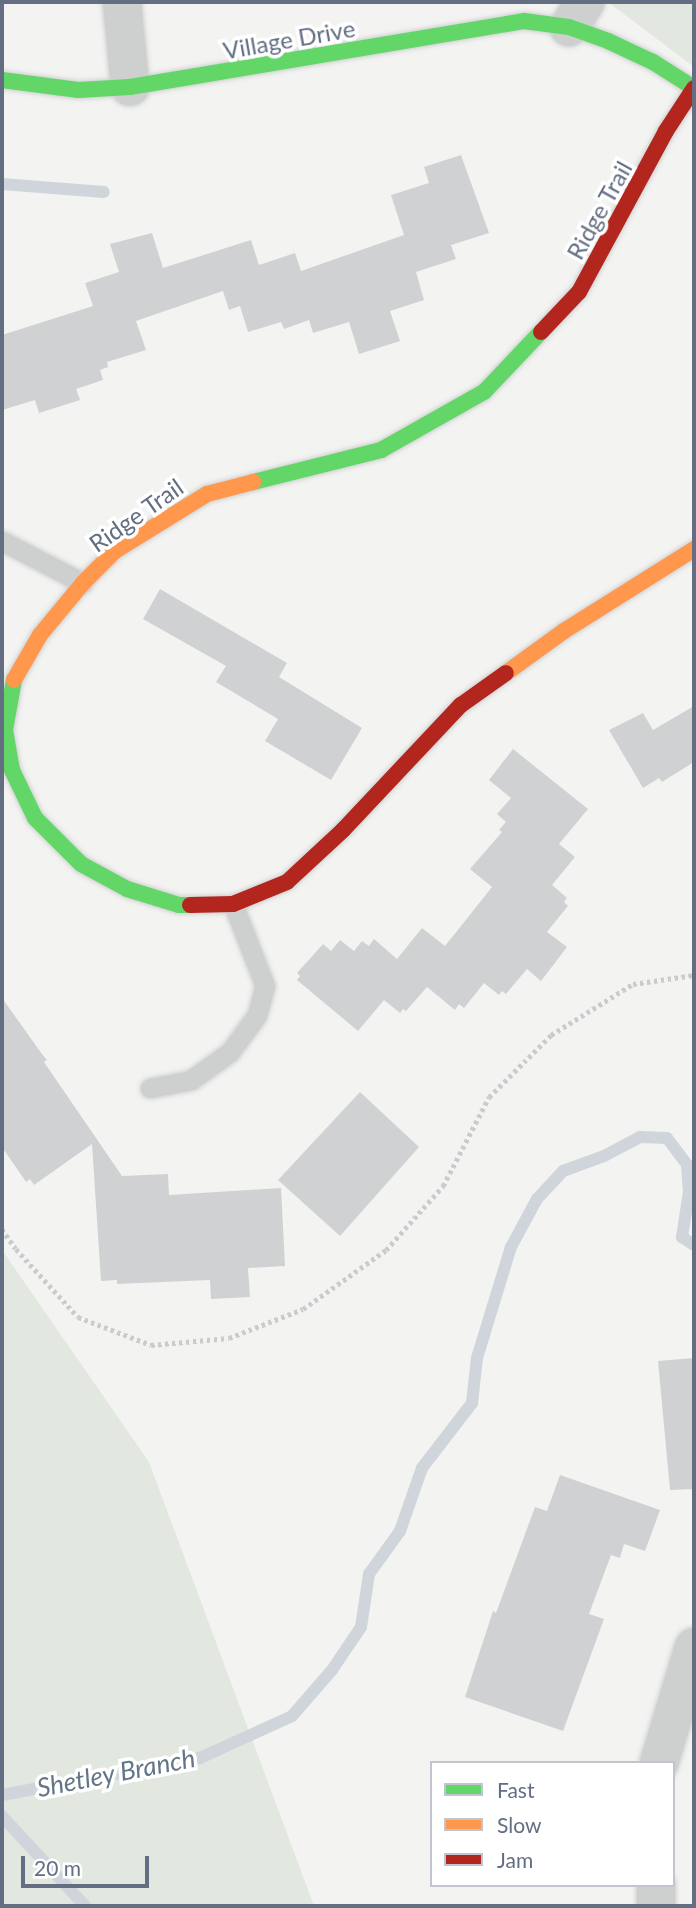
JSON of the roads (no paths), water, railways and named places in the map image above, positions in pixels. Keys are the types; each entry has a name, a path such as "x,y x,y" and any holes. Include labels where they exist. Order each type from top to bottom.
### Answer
{"street":[{"path":"122,2 130,87"},
{"name":"Village Drive","path":"2,80 78,90 130,87 258,68 476,27 577,14 694,88"},
{"name":"Ridge Trail","path":"694,88 666,131 579,292 484,392 381,450 207,494 115,551 83,583 40,635 14,679 5,730 12,770 35,818 81,864 127,890 178,905 233,904 287,882 344,830 461,705 564,631 694,549"},
{"path":"660,1761 694,1647"},
{"path":"656,1887 656,1906"}],"lane":[{"path":"2,541 83,583"},
{"path":"150,1088 191,1080 230,1052 257,1015 265,986 233,904"}],"waterway":[{"path":"2,184 104,192"},
{"name":"Shetley Branch","path":"2,1795 200,1758 292,1716 332,1670 361,1627 369,1574 400,1531 422,1468 472,1403 477,1358 511,1247 537,1199 563,1171 604,1156 640,1137 667,1138 687,1165 689,1192 682,1237 694,1245"},
{"path":"2,1816 85,1906"}]}
